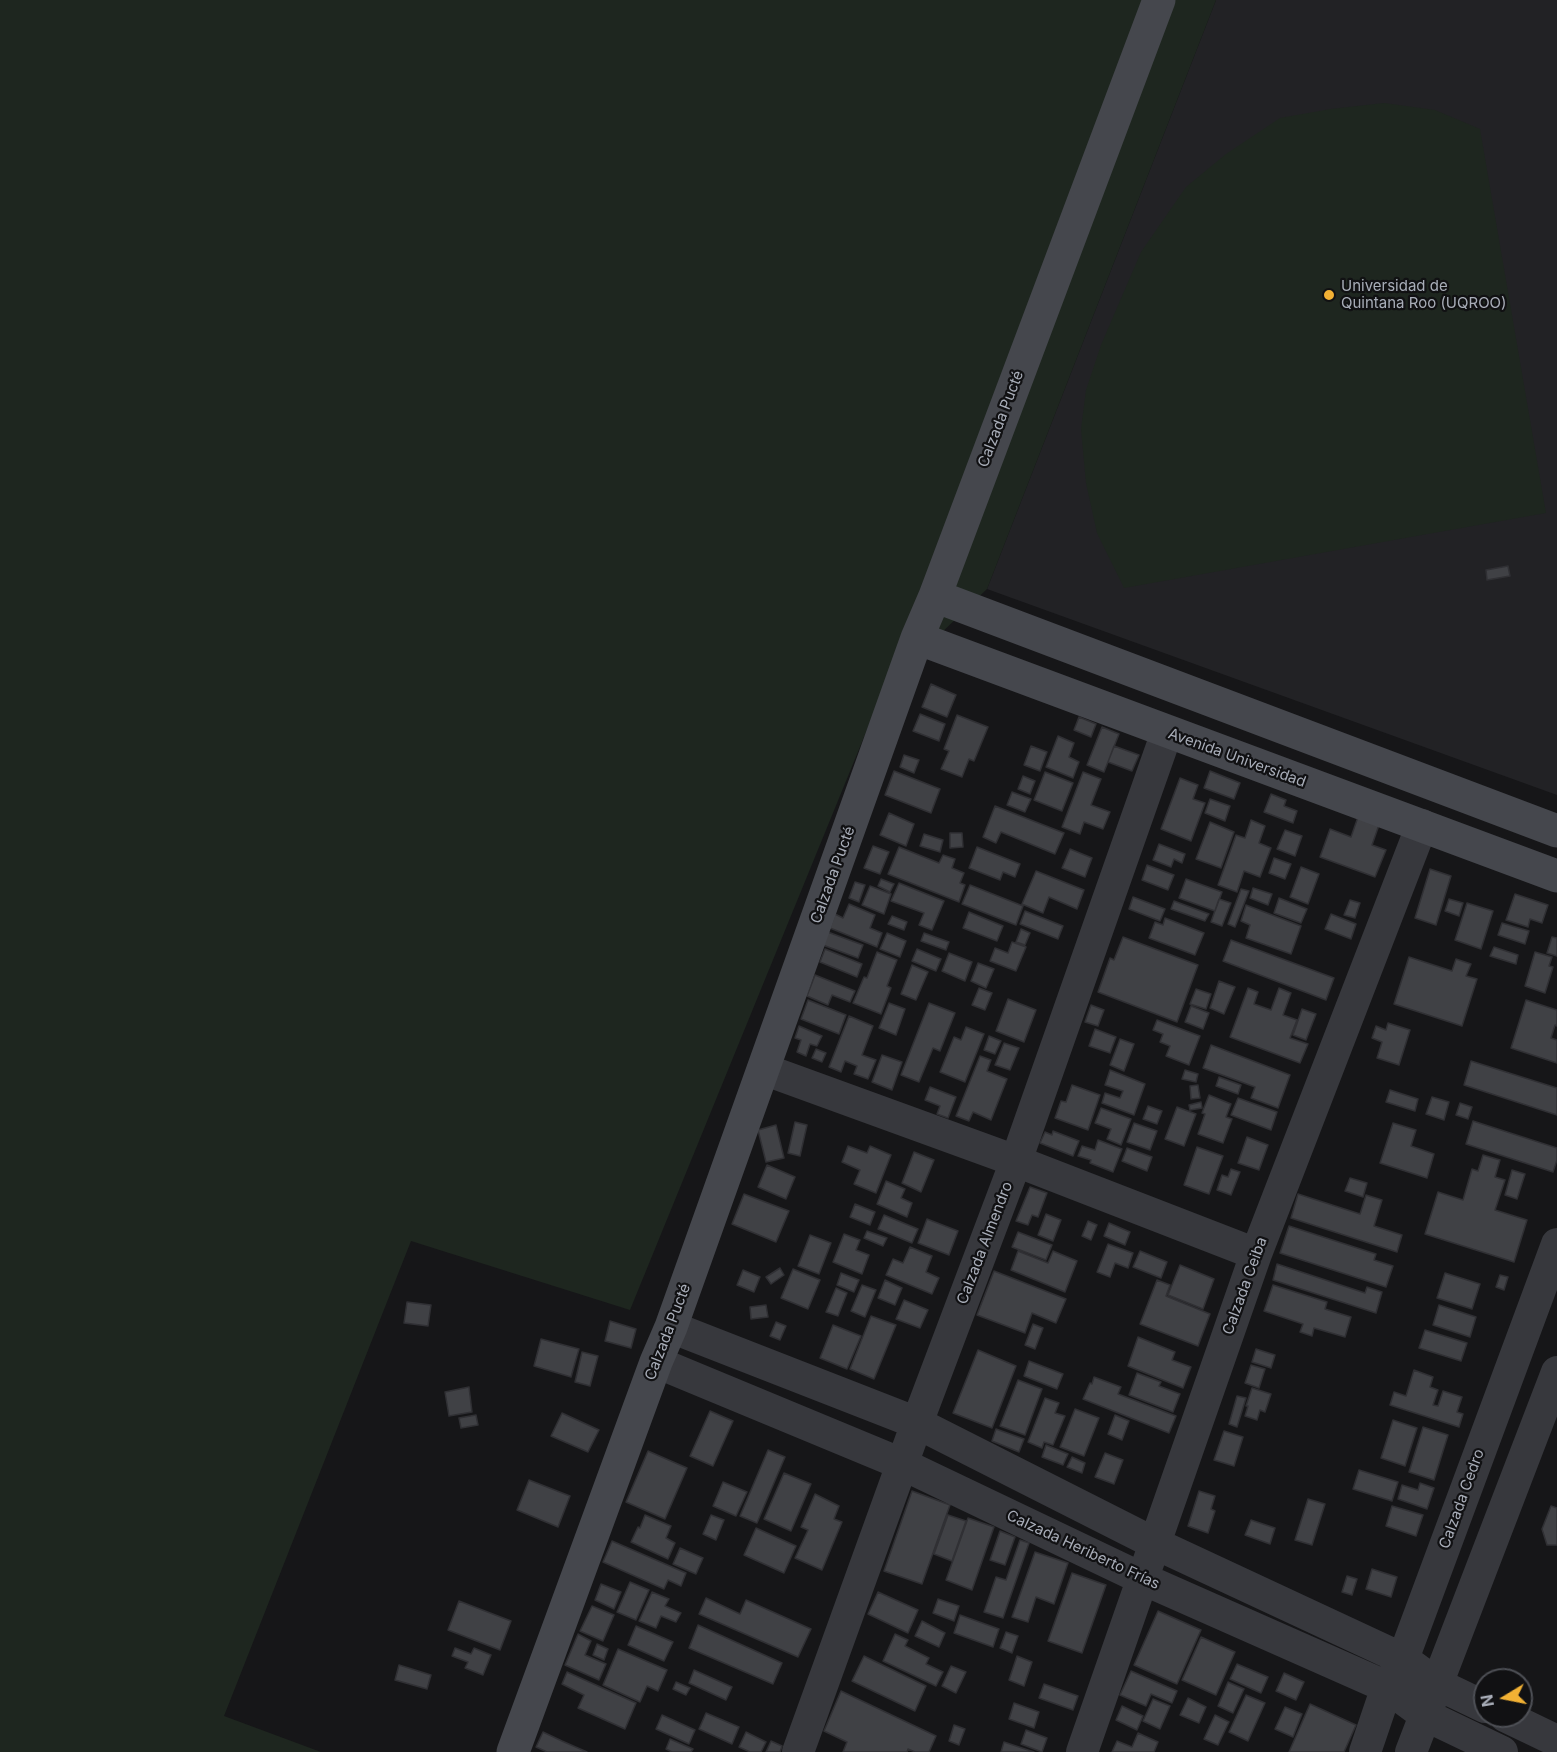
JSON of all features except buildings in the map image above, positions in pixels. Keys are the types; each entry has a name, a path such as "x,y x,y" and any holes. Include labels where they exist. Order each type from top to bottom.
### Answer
{"street":[{"name":"Calzada Pucté","path":"513,1752 656,1362 671,1327 917,638 935,596 1159,0"},
{"path":"935,596 1557,831"},
{"name":"Avenida Universidad","path":"917,638 1557,876"},
{"name":"Calzada Almendro","path":"798,1752 917,1423 1016,1161 1167,732"},
{"name":"Calzada Ceiba","path":"1082,1752 1256,1254 1422,825"},
{"path":"763,1069 1016,1161 1256,1254"},
{"name":"Calzada Cedro","path":"1365,1752 1387,1687 1403,1659 1557,1244"},
{"path":"671,1327 917,1423 1154,1543 1403,1659 1437,1684 1473,1701"},
{"name":"Calzada Heriberto Frías","path":"656,1362 902,1464 1143,1579 1387,1687 1425,1715 1502,1752"},
{"path":"1411,1752 1557,1372"},
{"path":"1530,1728 1557,1741"}],"shaded area":[{"path":"0,0 1216,0 987,589 884,688 630,1310 411,1241 224,1716 321,1752 0,1752"},
{"name":"Universidad de Quintana Roo (UQROO)","path":"1216,0 1557,0 1557,795 987,589"},
{"path":"1384,103 1435,110 1480,129 1546,513 1124,588 1097,533 1086,483 1081,429 1086,390 1101,345 1141,252 1186,187 1226,154 1280,118"}],"place":[{"name":"Universidad de Quintana Roo (UQROO)","path":"1329,295"}]}
